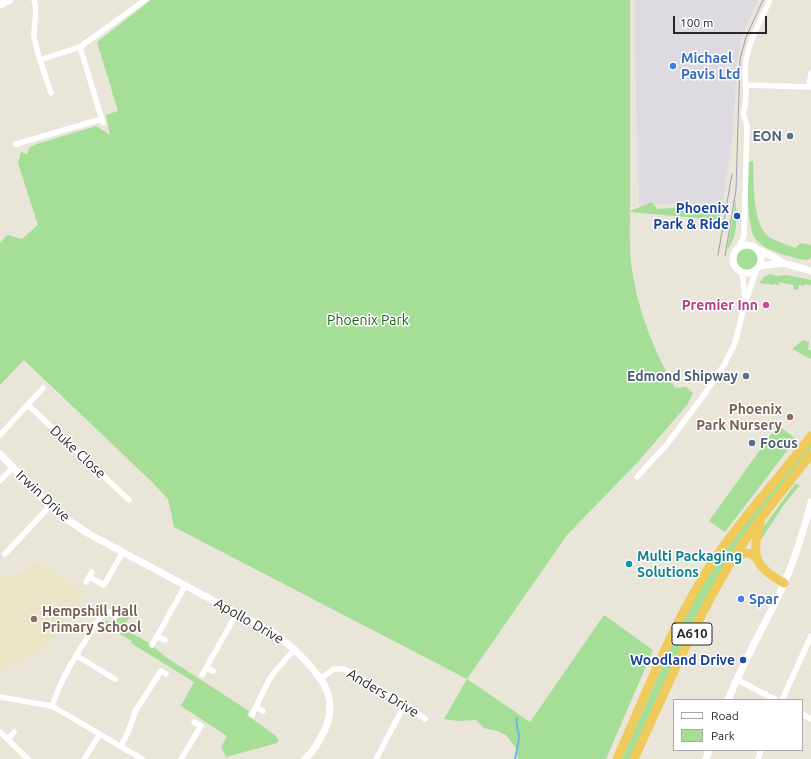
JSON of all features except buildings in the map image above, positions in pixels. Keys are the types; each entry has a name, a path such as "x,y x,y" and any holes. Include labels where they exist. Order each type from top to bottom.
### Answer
{"highway":[{"name":"A610","path":"617,759 676,629 696,589 729,538 811,436"},
{"name":"A610","path":"634,759 704,611 725,572 762,516 811,454"},
{"path":"762,516 756,541 756,557 764,570 784,584"},
{"path":"736,554 748,553 756,557"}],"street":[{"path":"0,5 10,0"},
{"path":"34,0 36,5 34,34 35,43 51,93"},
{"path":"40,60 80,47 145,0"},
{"path":"745,303 744,279 741,272 733,262 734,253 739,247 744,236 746,206 746,126 742,112 745,109 746,56 749,44 770,0"},
{"path":"16,144 102,121 80,47"},
{"path":"745,85 810,87 811,73"},
{"path":"24,142 25,148"},
{"path":"739,247 750,245 775,258 783,264"},
{"path":"637,477 668,443 724,365 735,343 745,303 762,258 759,250"},
{"path":"741,272 749,274 758,268 770,264 783,264 811,271"},
{"path":"0,435 43,388"},
{"name":"Duke Close","path":"28,405 129,500"},
{"name":"Irwin Drive","path":"0,454 50,506 89,534"},
{"path":"0,481 13,467"},
{"path":"728,699 736,679 784,584 794,558 811,502"},
{"path":"9,553 50,506"},
{"name":"Apollo Drive","path":"89,534 274,633 295,649 320,680 329,697 329,716 326,728 320,740 305,759"},
{"path":"89,577 104,585 123,552"},
{"path":"152,645 185,586"},
{"path":"52,706 56,693 105,610 116,616"},
{"path":"202,675 237,613"},
{"path":"157,636 165,640"},
{"path":"782,699 811,636"},
{"path":"252,715 273,675 295,649"},
{"path":"77,656 115,679"},
{"path":"207,668 213,671"},
{"name":"Anders Drive","path":"320,680 334,669 344,669 405,704 425,719"},
{"path":"121,746 136,710 161,671 166,674"},
{"path":"736,679 774,699"},
{"path":"0,697 52,706 142,759"},
{"path":"376,759 405,704"},
{"path":"256,707 263,711"},
{"path":"181,759 201,726 194,722"},
{"path":"0,732 28,759"},
{"path":"8,739 14,732"},
{"path":"84,759 100,734"}],"shaded area":[{"path":"635,0 758,0 743,33 737,64 733,133 723,203 639,205"},
{"name":"Hempshill Hall Primary School","path":"37,562 86,591 49,647 0,672 0,576 22,572"}],"green space":[{"name":"Phoenix Park","path":"151,0 630,0 630,211 652,202 657,209 721,204 719,220 630,212 632,269 644,320 655,348 675,388 686,387 693,393 687,405 636,464 567,535 467,679 174,527 168,499 24,360 0,385 0,243 7,235 22,239 38,225 18,163 21,152 27,154 30,147 37,144 96,126 110,135 106,115 118,111 97,42"},
{"path":"753,161 755,202 759,223 763,231 772,239 795,248 801,243 811,245 811,257 808,260 781,254 763,246 755,238 750,223 748,202 748,162"},
{"path":"736,199 735,232 731,244 727,250"},
{"path":"747,248 755,251 758,259 755,267 747,270 739,267 736,259 739,251"},
{"path":"770,274 776,276 787,275 811,280 811,285 799,285 798,290 793,289 794,285 779,282 779,285 759,283 764,277"},
{"path":"803,340 809,342 808,350 811,350 811,359 792,349"},
{"path":"778,425 796,439 725,532 709,521"},
{"path":"811,443 811,448 761,511 630,759 622,759 678,630 704,580 748,519"},
{"path":"795,484 800,485 783,506 760,541 762,529"},
{"path":"122,607 132,613 123,628 149,643 167,658 249,711 247,715 276,736 279,740 277,743 226,757 221,747 227,736 181,706 194,682 131,643 132,641 102,624 103,622 107,621 112,624"},
{"path":"604,615 653,650 606,759 518,759 516,748 506,735 484,728 476,720 458,721 444,719 467,679 530,722"}],"waterway":[{"path":"515,759 519,737 516,723 517,718"}],"tram line":[{"path":"725,256 736,190 740,59 746,37 763,0"},
{"path":"718,255 732,174"}],"place":[{"name":"Michael Pavis Ltd","path":"673,66"},
{"name":"EON","path":"790,136"},
{"name":"Phoenix Park & Ride","path":"737,216"},
{"name":"Premier Inn","path":"766,305"},
{"name":"Edmond Shipway","path":"746,376"},
{"name":"Phoenix Park Nursery","path":"790,417"},
{"name":"Focus","path":"752,443"},
{"name":"Multi Packaging Solutions","path":"629,564"},
{"name":"Spar","path":"741,599"},
{"name":"Hempshill Hall Primary School","path":"34,619"},
{"name":"Woodland Drive","path":"743,660"}]}
